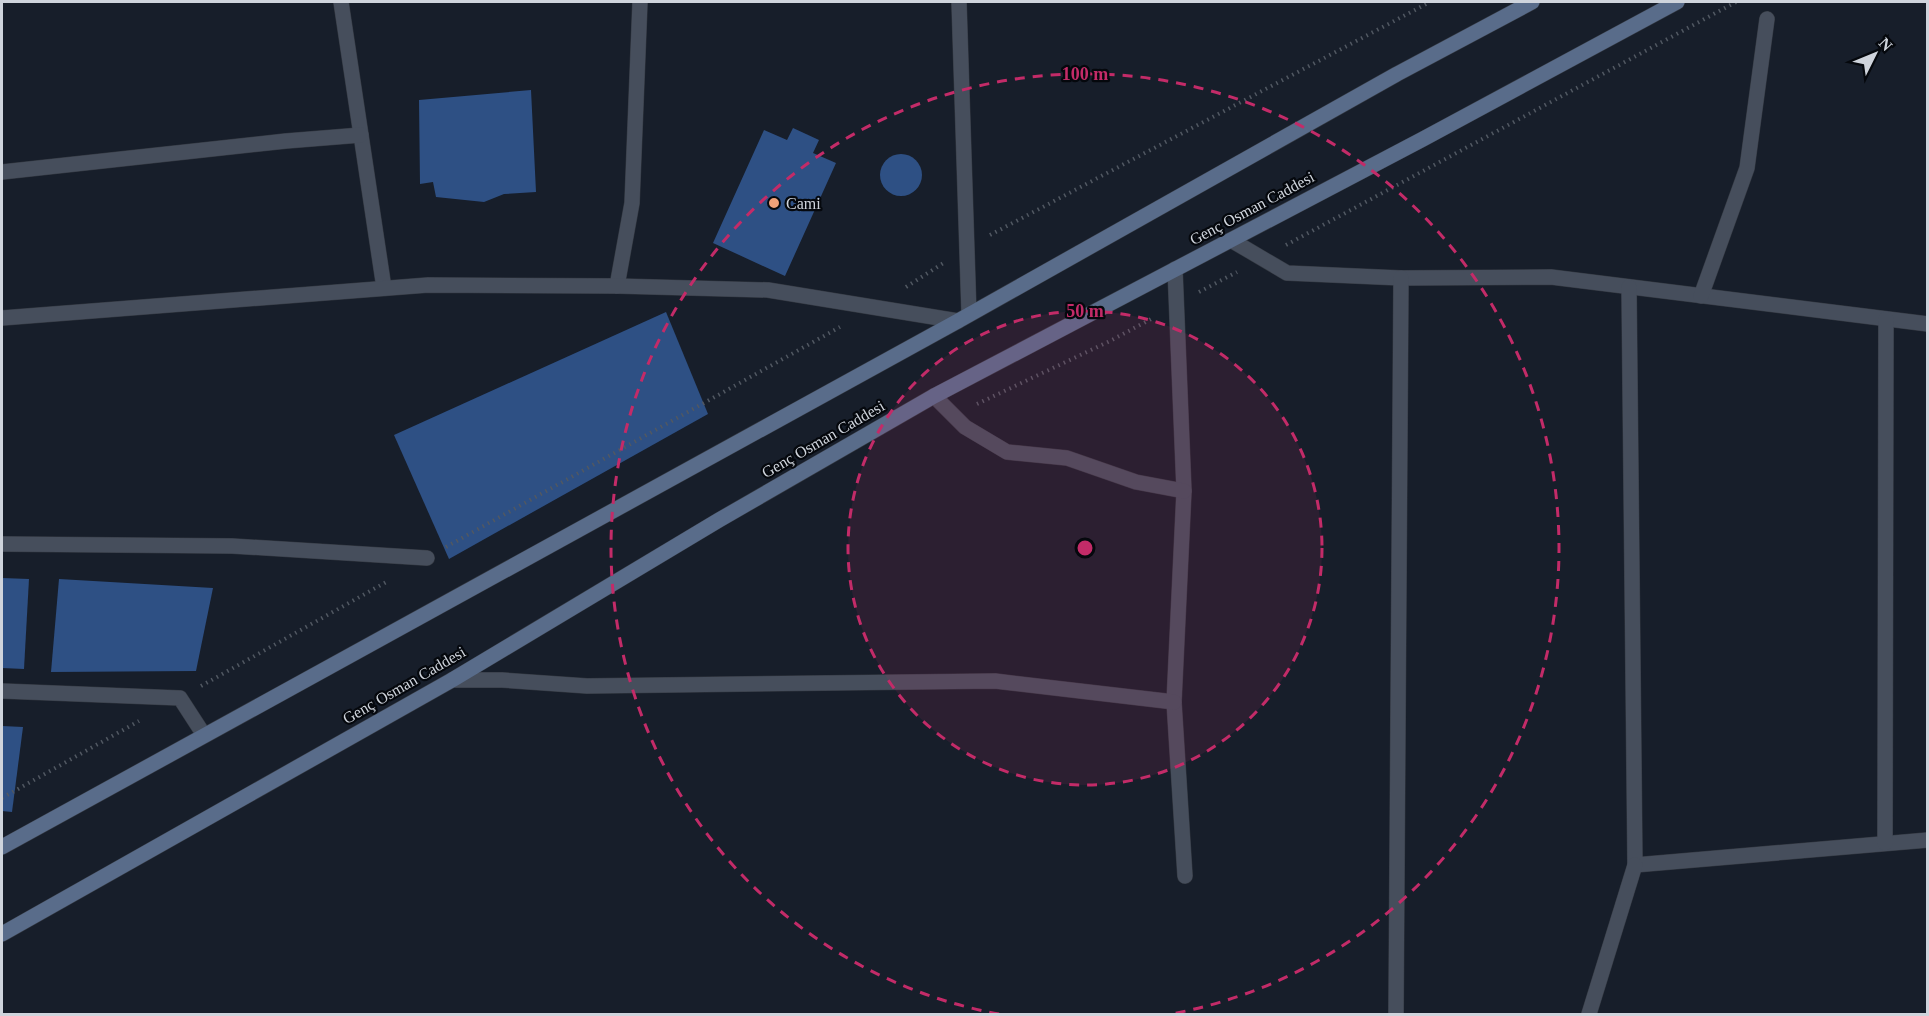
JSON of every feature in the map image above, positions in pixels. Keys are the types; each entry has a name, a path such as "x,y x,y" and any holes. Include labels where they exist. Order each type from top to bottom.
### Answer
{"main road":[{"path":"2,847 963,318 1397,74 1532,2"},
{"name":"Genç Osman Caddesi","path":"2,934 452,680 719,520 934,396 1677,2"}],"street":[{"path":"341,2 384,288"},
{"path":"617,286 632,202 640,2"},
{"path":"2,318 428,285 768,290 873,308 963,318 967,247 959,2"},
{"path":"1701,296 1747,168 1767,19"},
{"path":"2,172 285,141 361,135"},
{"path":"1231,240 1287,273 1401,278 1551,277 1928,324"},
{"path":"1175,269 1184,491 1174,702 1185,876"},
{"path":"1396,1014 1401,278"},
{"path":"1589,1014 1635,865 1629,287"},
{"path":"1885,843 1886,319"},
{"path":"934,396 965,427 1007,452 1067,458 1136,482 1184,491"},
{"path":"2,544 232,546 427,558"},
{"path":"452,680 502,680 587,686 996,681 1174,702"},
{"path":"2,691 180,698 204,735"},
{"path":"1635,865 1928,840"}],"path":[{"path":"180,698 873,308 967,247 1430,2"},
{"path":"954,415 1110,341 1736,2"},
{"path":"2,798 140,721"}],"building":[{"path":"531,90 536,192 504,194 484,202 436,197 433,182 420,184 419,100"},
{"name":"Cami","path":"793,128 819,140 813,153 836,163 785,276 713,243 764,130 787,140"},
{"path":"901,154 909,155 916,160 921,167 921,183 916,190 909,195 901,196 893,195 886,190 881,183 880,175 881,167 886,160 893,155"},
{"path":"666,312 708,414 449,559 394,435"},
{"path":"2,578 29,579 24,669 2,668"},
{"path":"59,579 213,588 196,671 51,672"},
{"path":"2,726 23,727 12,812 2,811"}],"place":[{"name":"Cami","path":"774,203"}]}
